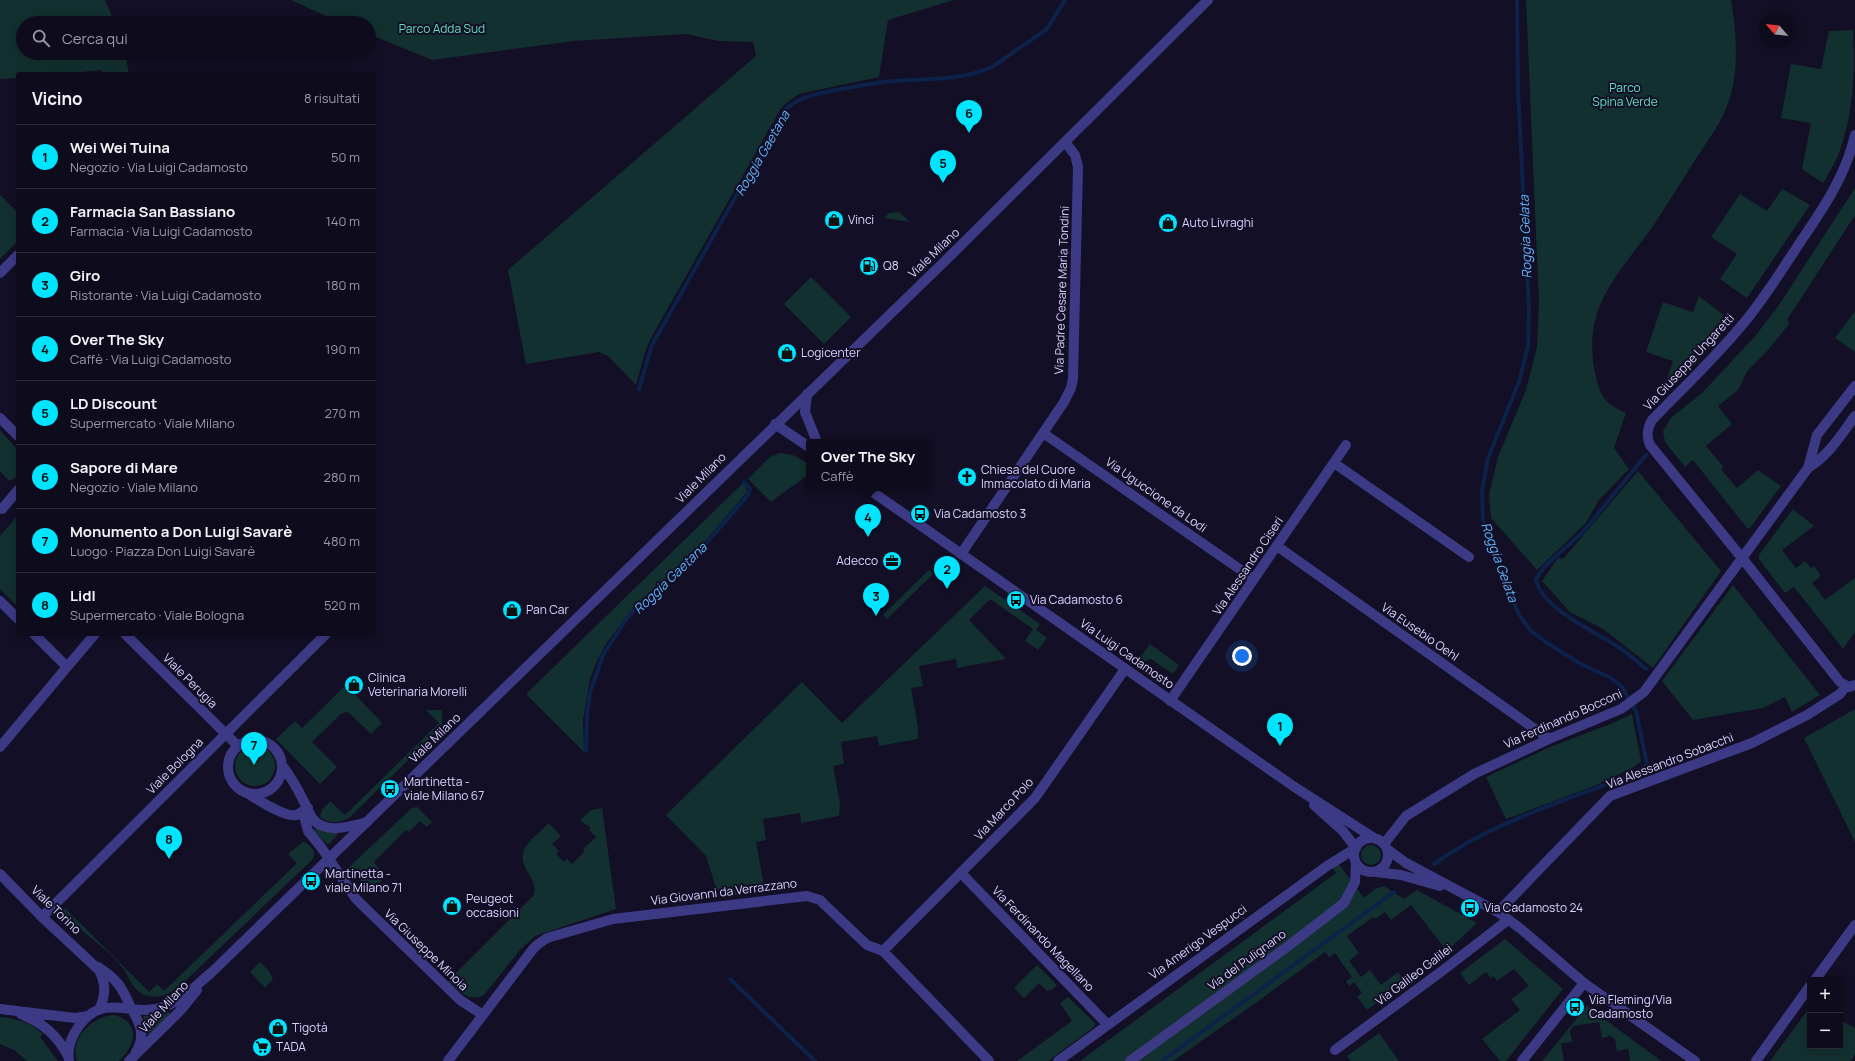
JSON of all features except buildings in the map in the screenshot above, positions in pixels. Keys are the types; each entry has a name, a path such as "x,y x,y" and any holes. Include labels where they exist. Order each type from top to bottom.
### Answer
{"street":[{"name":"Viale Milano","path":"68,1059 68,1049 73,1036 78,1027 88,1016 99,1010 111,1007 150,1010 163,1008 183,996 211,973 640,557 1065,142 1208,0"},
{"name":"Via Giuseppe Ungaretti","path":"1851,686 1839,680 1650,445 1647,438 1647,429 1652,420 1715,355 1766,294 1825,205 1839,180 1855,135"},
{"name":"Via Padre Cesare Maria Tondini","path":"961,554 1064,402 1071,388 1073,379 1078,167 1075,155 1065,142"},
{"path":"0,273 16,257"},
{"name":"Via Ferdinando Bocconi","path":"1808,468 1817,435 1855,386"},
{"path":"807,394 805,412 816,439"},
{"name":"Via Ferdinando Bocconi","path":"1386,846 1398,824 1414,810 1478,772 1549,739 1627,706 1638,698 1651,684 1808,468 1827,454 1855,416"},
{"path":"0,418 16,434"},
{"path":"775,424 806,445"},
{"name":"Via Uguccione da Lodi","path":"1043,433 1254,579"},
{"name":"Via Alessandro Ciseri","path":"1170,701 1346,445"},
{"path":"1334,462 1469,557"},
{"name":"Via Luigi Cadamosto","path":"871,491 1293,786 1374,838"},
{"path":"1,510 16,492"},
{"path":"1,510 16,502"},
{"name":"Via Eusebio Oehl","path":"1277,546 1549,739"},
{"path":"0,601 16,617"},
{"path":"36,636 66,667"},
{"path":"0,747 93,636"},
{"name":"Viale Perugia","path":"127,636 238,746"},
{"name":"Viale Bologna","path":"42,917 324,636"},
{"name":"Via Marco Polo","path":"883,951 1035,798 1125,669"},
{"name":"Via Alessandro Sobacchi","path":"1498,912 1610,796 1735,750 1798,720 1851,686"},
{"path":"246,792 254,794 270,789 277,782 281,774 282,765 280,756 268,743 259,740 250,740 238,746 230,756 229,773 232,781 238,788 259,801 289,815 296,815 308,808"},
{"path":"282,765 294,781 314,821 327,827 344,827 367,822"},
{"name":"Via Luigi Cadamosto","path":"1293,786 1343,831 1356,848"},
{"name":"Via Giuseppe Minoia","path":"308,808 305,820 307,828 352,892 368,911 460,1000 483,1015"},
{"path":"1462,894 1401,875 1364,871 1356,864 1354,853 1356,848 1363,840 1374,838 1406,863 1498,912 1584,983 1689,1059"},
{"path":"1376,872 1385,865 1388,854 1386,846"},
{"name":"Via Amerigo Vespucci","path":"1058,1061 1327,866 1356,848"},
{"name":"Via del Pulignano","path":"1130,1061 1287,947 1344,903 1355,882 1356,864"},
{"name":"Via Ferdinando Magellano","path":"961,873 1107,1024"},
{"name":"Viale Torino","path":"0,874 42,917 94,964 118,982 131,1008"},
{"name":"Via Giovanni da Verrazzano","path":"448,1061 533,949 548,938 613,919 807,896 820,900 867,945 883,951 990,1061"},
{"name":"Via Galileo Galilei","path":"1335,1050 1508,920"},
{"path":"1817,977 1855,925"},
{"name":"Viale Torino","path":"94,964 102,976 105,986 104,997 99,1010"},
{"name":"Viale Milano","path":"131,1059 179,1012 211,973"},
{"path":"1522,1061 1584,983"},
{"path":"1756,1061 1807,990"},
{"name":"Viale Milano","path":"131,1008 138,1020 141,1031 140,1043 131,1059"},
{"path":"4,1009 75,1018 88,1016"},
{"path":"4,1009 31,1018 45,1027 56,1038 68,1059"}],"green space":[{"path":"0,0 105,0 112,16 16,16 16,60 126,60 129,72 102,72 101,70 80,72 16,72 16,78 0,79"},
{"name":"Parco Adda Sud","path":"291,0 954,0 888,20 879,77 799,94 781,108 651,338 646,349 636,385 608,356 599,352 526,364 508,270 756,56 753,42 718,41 687,34 574,41 432,60 376,37 376,16 326,16"},
{"name":"Parco Spina Verde","path":"1526,0 1731,0 1736,42 1733,85 1725,111 1669,202 1614,279 1598,312 1593,330 1592,350 1595,373 1601,393 1613,406 1626,413 1614,448 1629,469 1599,500 1585,524 1537,570 1491,518 1489,495 1498,457 1526,390 1537,347 1539,303"},
{"path":"1853,30 1854,74 1849,118 1839,152 1823,183 1802,169 1811,123 1781,118 1791,64 1821,69 1829,31"},
{"path":"1855,188 1855,215 1787,320 1790,323 1768,350 1748,370 1738,390 1718,406 1732,424 1706,446 1723,466 1721,469 1737,488 1758,470 1781,486 1750,528 1747,528 1693,460 1685,467 1665,442 1663,431 1671,418 1703,392 1756,335 1779,305"},
{"path":"1782,189 1810,205 1747,298 1720,279 1737,254 1711,237 1740,194 1767,211"},
{"path":"0,195 16,211 16,243 0,259"},
{"path":"899,212 910,222 884,218 889,213"},
{"path":"811,277 851,317 824,344 784,304"},
{"path":"1699,296 1730,320 1666,391 1664,388 1673,361 1646,352 1663,302 1693,312"},
{"path":"1855,311 1855,352 1835,338"},
{"path":"0,430 16,448 16,477 9,481 0,471"},
{"path":"780,453 793,455 806,462 806,476 771,502 748,479 770,457"},
{"path":"1638,471 1721,571 1653,668 1603,629 1570,612 1542,581 1558,558 1563,559"},
{"path":"743,483 747,492 690,559 636,604 606,644 590,679 583,720 584,752 526,694"},
{"path":"1793,509 1814,526 1782,550 1796,568 1805,561 1811,568 1814,566 1821,576 1812,583 1825,600 1855,578 1855,632 1843,649 1794,587 1785,593 1759,559 1759,555"},
{"path":"16,517 16,605 0,589 0,536"},
{"path":"929,570 933,574 887,619 883,615"},
{"path":"1733,585 1820,695 1792,712 1785,697 1763,708 1693,720 1662,681"},
{"path":"985,586 1040,624 1036,630 1047,638 1038,650 1025,641 1033,629 990,599 969,620 1006,659 957,668 956,659 919,666 923,686 911,688 918,727 918,739 879,746 877,736 841,742 844,764 833,766 840,804 839,816 801,823 800,813 763,819 766,840 756,842 765,891 719,897 706,856 666,815 802,682 842,723"},
{"path":"1150,644 1179,665 1173,674 1151,659 1143,662 1139,659"},
{"path":"346,685 382,723 371,734 348,712 342,713 312,742 337,767 320,784 276,739 295,721 302,728"},
{"path":"1855,709 1855,842 1804,738"},
{"path":"426,710 442,710 442,724 439,730 350,817 339,822 330,822 323,819 320,816 322,810 330,801 345,815 439,723"},
{"path":"1632,714 1641,761 1634,767 1594,786 1506,819 1486,777 1550,747 1613,723"},
{"path":"255,746 263,748 269,752 273,758 275,766 273,774 269,780 263,784 255,786 247,784 241,780 237,774 235,766 237,758 241,752 247,748"},
{"path":"417,807 432,822 427,827 420,821 409,832 406,830 374,862 385,877 371,891 356,876 347,874 348,868 412,808"},
{"path":"602,808 616,909 535,936 520,950 484,995 474,998 460,992 448,981 534,895 535,889 523,861 523,854 527,845 549,823 561,836 552,844 559,851 556,854 564,862 567,859 572,864 585,851 583,849 596,837 589,830 591,828 580,820 591,810"},
{"path":"316,827 338,834 329,844 327,844 314,831"},
{"path":"303,842 314,851 314,857 312,860 181,985 164,995 155,997 145,995 137,990 125,971 115,959 62,913 65,908 149,992 157,984 164,991 297,863 288,854"},
{"path":"1371,845 1378,848 1381,855 1378,862 1371,865 1364,862 1361,855 1364,848"},
{"path":"1338,863 1364,898 1375,889 1384,886 1404,899 1417,890 1477,923 1447,951 1411,905 1391,920 1385,912 1375,919 1373,917 1347,936 1359,953 1349,961 1361,977 1370,970 1381,985 1398,972 1405,982 1367,1010 1357,997 1362,993 1354,982 1349,986 1346,981 1352,977 1335,953 1329,957 1325,952 1173,1061 1080,1061 1336,873 1333,868"},
{"path":"1505,939 1563,989 1506,1061 1500,1061 1482,1039 1520,1010 1511,999 1529,986 1514,969 1497,981 1493,976 1491,978 1486,972 1469,985 1460,973"},
{"path":"260,962 269,971 273,979 265,988 250,972"},
{"path":"1037,965 1057,985 1053,989 1047,991 1039,983 1024,998 1014,988"},
{"path":"1068,997 1095,1023 1094,1027 1048,1061 1017,1061 1072,1021 1060,1003"},
{"path":"1587,1006 1661,1061 1630,1061 1628,1049 1617,1051 1615,1039 1610,1036 1602,1038 1599,1022 1573,1026 1570,1031 1572,1042 1561,1043 1564,1061 1542,1061"},
{"path":"1807,1011 1807,1049 1843,1049 1843,1022 1855,1028 1855,1054 1851,1061 1770,1061"},
{"path":"168,1012 170,1015 148,1035 143,1016 155,1016"},
{"path":"114,1015 123,1018 132,1028 132,1041 125,1055 119,1061 77,1061 75,1052 76,1044 85,1030 98,1019"},
{"path":"0,1017 23,1022 38,1030 43,1034 40,1037 58,1061 27,1061 14,1050 0,1044"},
{"path":"1379,1033 1399,1061 1351,1061 1347,1056"}],"waterway":[{"name":"Roggia Gaetana","path":"639,389 652,345 784,111 796,102 808,96 822,93 884,82 953,77 979,72 992,67 1047,29 1065,0"},
{"name":"Roggia Gelata","path":"1434,864 1481,835 1506,823 1636,773 1647,764 1636,711 1622,687 1611,678 1579,663 1547,643 1531,631 1519,615 1495,557 1483,520 1482,491 1488,458 1519,382 1528,346 1529,309 1518,90 1517,0"},
{"path":"1646,455 1583,532 1545,566 1536,579 1540,590 1547,600 1558,609 1584,627 1620,648 1646,669"},
{"name":"Roggia Gaetana","path":"586,750 587,715 590,693 603,655 626,620 638,605 692,560 748,495 750,489 744,482"},
{"path":"1162,1061 1394,892"},
{"path":"730,979 815,1061"}],"place":[{"name":"Sapore di Mare","path":"969,133"},
{"name":"LD Discount","path":"943,183"},
{"name":"Vinci","path":"834,220"},
{"name":"Auto Livraghi","path":"1168,223"},
{"name":"Q8","path":"869,266"},
{"name":"Logicenter","path":"787,353"},
{"name":"Chiesa del Cuore Immacolato di Maria","path":"967,477"},
{"name":"Via Cadamosto 3","path":"920,514"},
{"name":"Over The Sky","path":"868,537"},
{"name":"Adecco","path":"892,561"},
{"name":"Farmacia San Bassiano","path":"947,589"},
{"name":"Via Cadamosto 6","path":"1016,600"},
{"name":"Pan Car","path":"512,610"},
{"name":"Giro","path":"876,616"},
{"name":"Clinica Veterinaria Morelli","path":"354,685"},
{"name":"Wei Wei Tuina","path":"1280,746"},
{"name":"Monumento a Don Luigi Savarè","path":"254,765"},
{"name":"Martinetta - viale Milano 67","path":"390,789"},
{"name":"Lidl","path":"169,859"},
{"name":"Martinetta - viale Milano 71","path":"311,881"},
{"name":"Peugeot occasioni","path":"452,906"},
{"name":"Via Cadamosto 24","path":"1470,908"},
{"name":"Via Fleming/Via Cadamosto","path":"1575,1007"},
{"name":"Tigotà","path":"278,1028"},
{"name":"TADA","path":"262,1047"}]}
